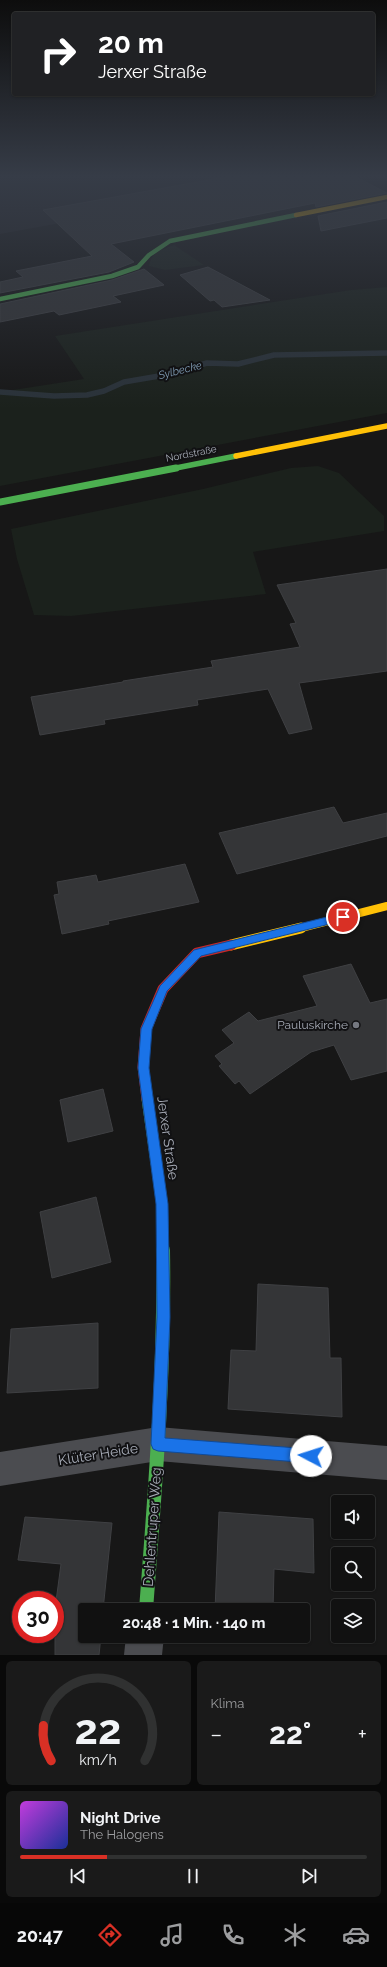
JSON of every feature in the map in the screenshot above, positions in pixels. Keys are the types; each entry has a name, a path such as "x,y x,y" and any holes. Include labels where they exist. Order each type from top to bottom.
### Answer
{"street":[{"path":"0,299 112,276 138,267 150,254"},
{"name":"Nordstraße","path":"0,502 387,426"},
{"name":"Jerxer Straße","path":"158,1444 164,1317 162,1204 143,1068 146,1029 163,989 198,953 387,906"},
{"name":"Klüter Heide","path":"0,1469 158,1444 387,1463"},
{"name":"Dehlentruper Weg","path":"147,1603 158,1444"},
{"path":"143,1655 144,1643"}],"shaded area":[{"path":"155,254 188,254 204,265 165,270 149,266 152,257"},
{"path":"387,287 387,413 0,486 0,392 84,379 55,336 351,290"},
{"path":"318,466 339,473 384,516 384,531 253,552 266,594 71,616 34,615 17,559 11,529 203,489 291,468"}],"building":[{"path":"90,254 124,254 134,262 109,272 0,293 0,282 23,277 16,271 92,256"},
{"path":"208,267 270,300 222,307 214,300 210,301 180,275"},
{"path":"144,269 164,285 113,296 121,302 59,315 54,311 0,322 0,304 112,280"},
{"path":"387,569 387,671 299,683 312,729 289,734 268,689 197,700 198,705 104,720 105,724 40,735 31,697 213,667 211,661 300,647 290,624 296,623 277,585"},
{"path":"334,807 343,823 387,813 387,836 237,874 219,833"},
{"path":"185,864 199,902 108,921 109,924 62,934 54,895 59,894 57,882 96,875 98,882"},
{"path":"351,964 370,1003 387,999 387,1071 351,1080 334,1045 311,1052 250,1094 239,1081 235,1084 219,1066 222,1064 215,1056 234,1043 222,1030 249,1012 258,1021 317,1006 303,976"},
{"path":"103,1089 113,1131 68,1142 60,1100"},
{"path":"96,1197 111,1262 52,1278 40,1212"},
{"path":"258,1284 328,1288 330,1358 341,1358 342,1417 228,1409 231,1350 256,1351"},
{"path":"98,1323 98,1388 7,1393 11,1329"},
{"path":"219,1512 313,1519 314,1573 274,1569 273,1603 215,1603"},
{"path":"25,1517 112,1523 104,1603 78,1603 78,1643 100,1643 99,1655 55,1655 55,1643 64,1643 64,1591 57,1591 61,1564 18,1560"}],"waterway":[{"name":"Sylbecke","path":"0,392 54,396 87,395 104,391 124,382 165,375 207,363 238,364 274,355 387,353"}],"traffic: fast":[{"path":"0,299 112,276 138,267 150,254"},
{"path":"0,502 236,456"},
{"path":"147,1099 162,1204 164,1317 158,1444 147,1603"}],"traffic: slow":[{"path":"236,456 387,426"},
{"path":"231,945 387,906"}],"traffic: jam":[{"path":"147,1099 143,1067 146,1029 163,989 197,953 231,945"}],"place":[{"name":"Pauluskirche","path":"356,1025"}],"route":[{"path":"311,1456 158,1444 164,1317 162,1204 143,1068 146,1029 163,989 198,953 343,917"}]}
